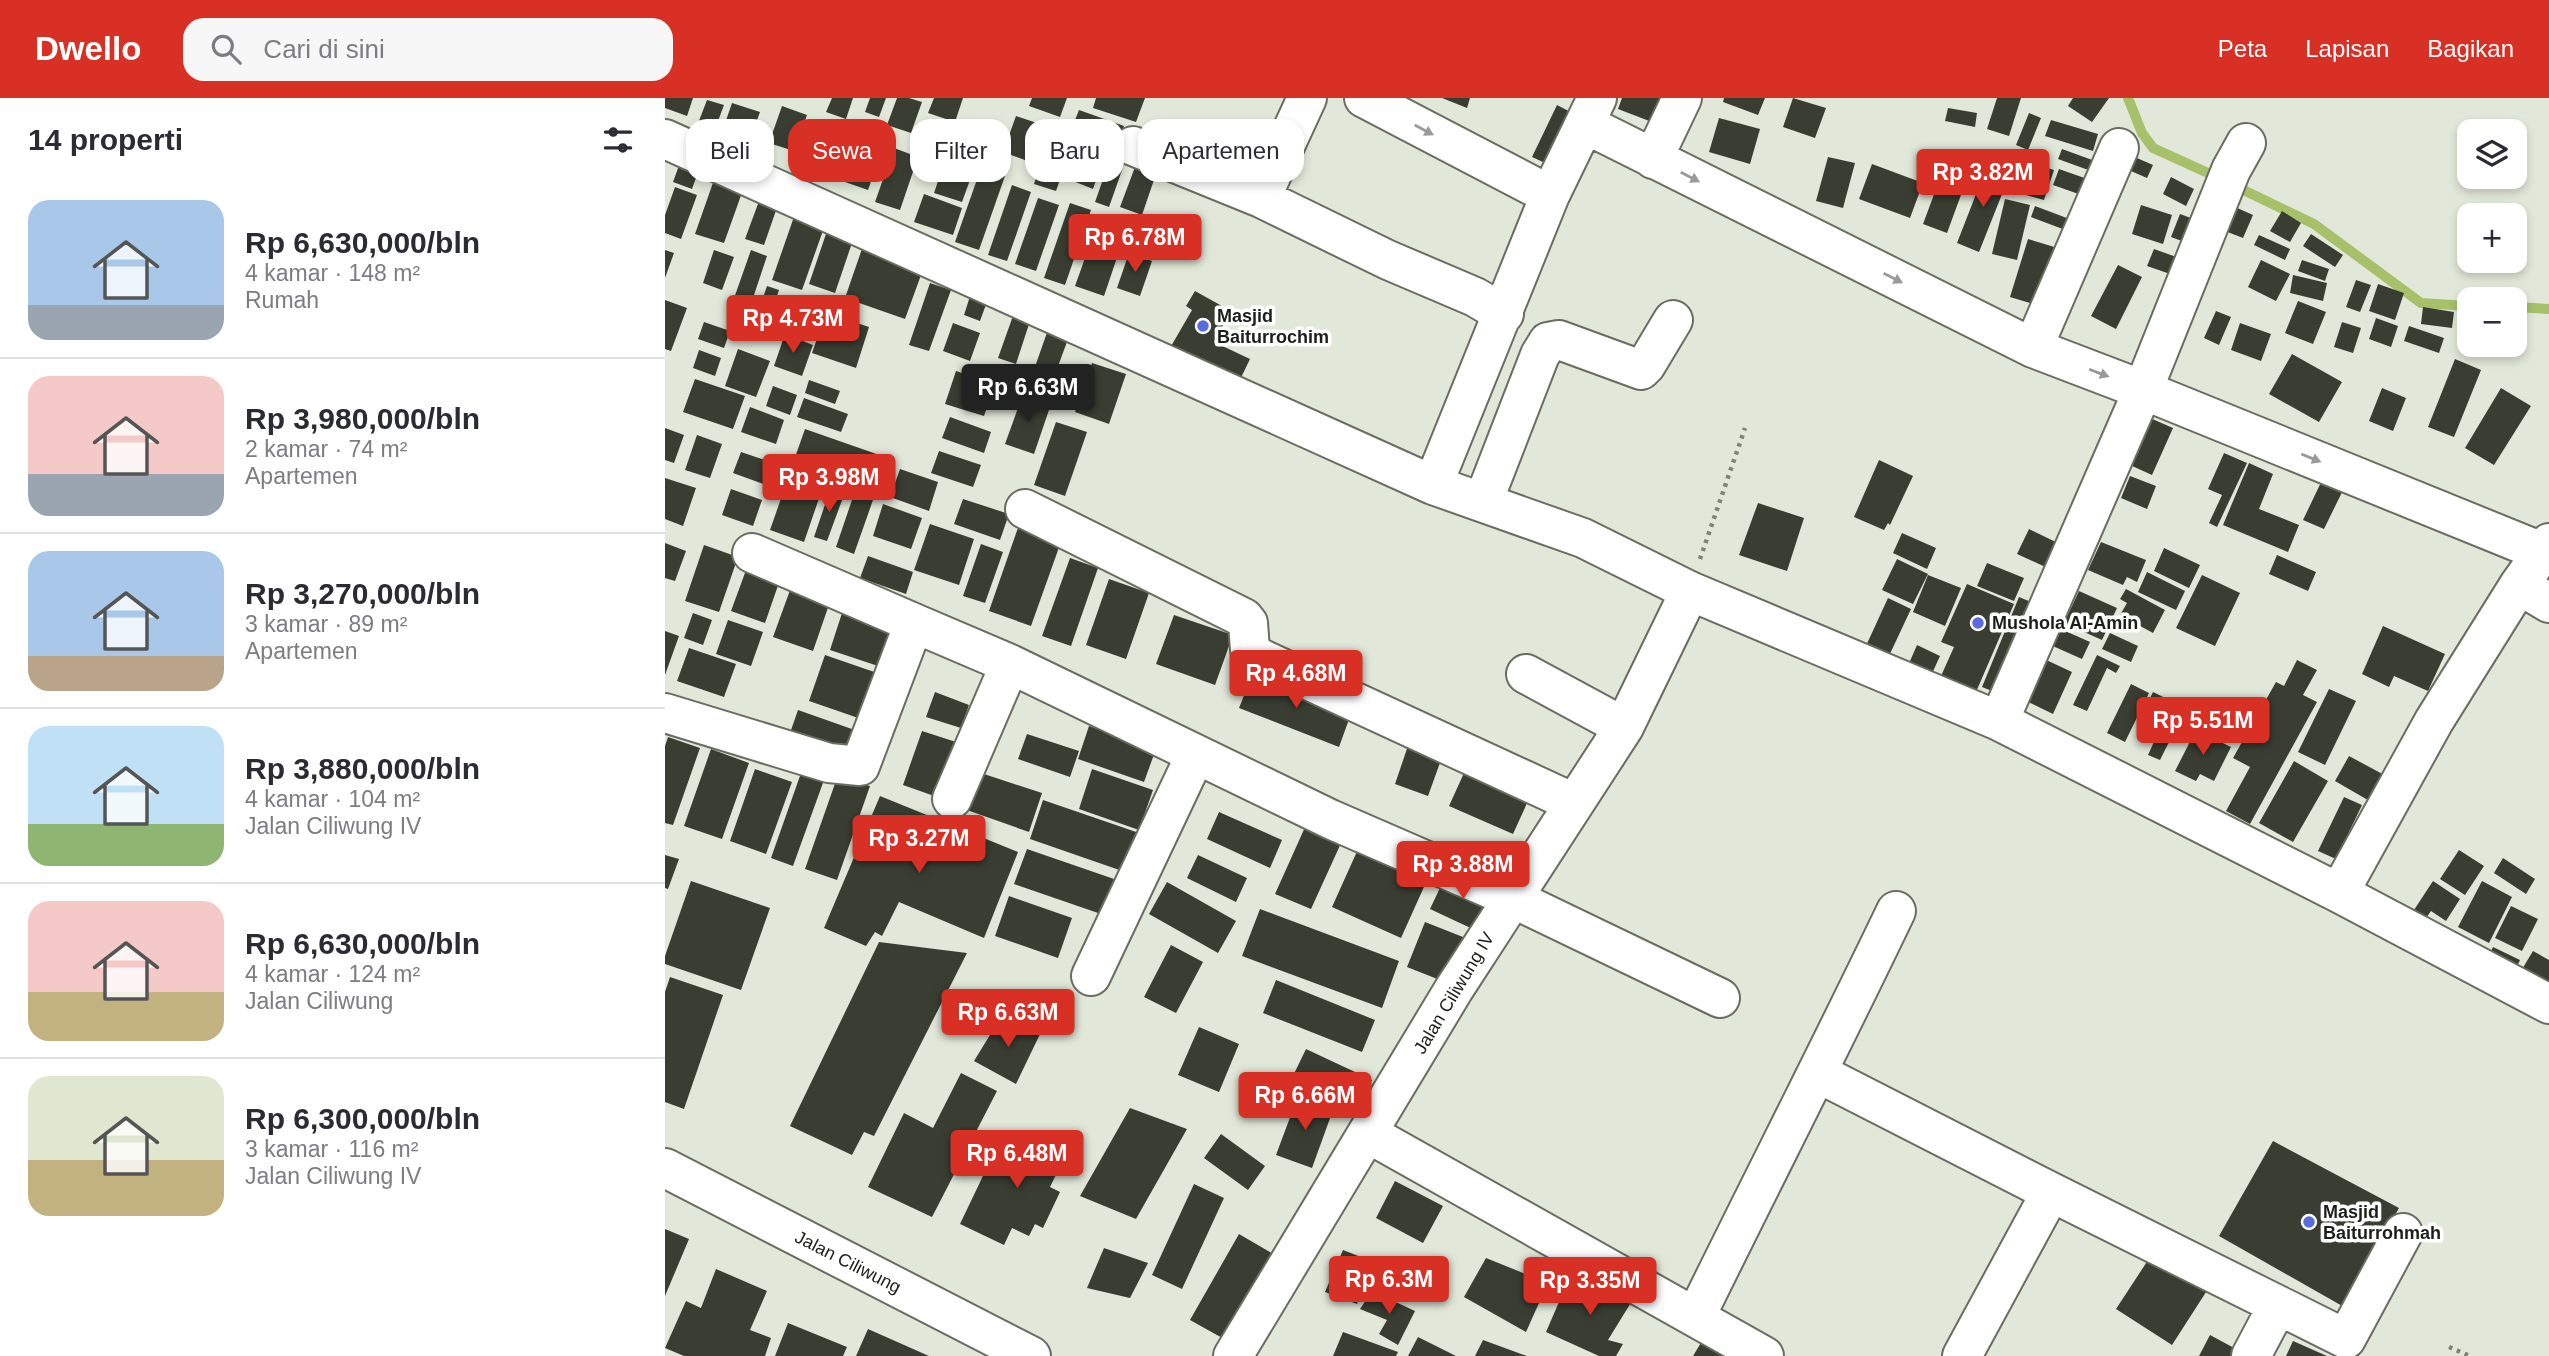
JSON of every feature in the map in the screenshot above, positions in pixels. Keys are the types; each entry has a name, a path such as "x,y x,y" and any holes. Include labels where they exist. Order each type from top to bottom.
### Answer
{"street":[{"path":"1261,198 1307,98"},
{"path":"1364,98 1551,195"},
{"path":"1654,159 1682,98"},
{"path":"1433,485 1551,195 1591,111 1654,159 2033,348 2545,548 2534,594 2434,721 2339,892"},
{"path":"665,139 1433,485 1583,538 1690,591 1999,721 2339,892 2549,1004"},
{"path":"1133,146 1261,198 1388,260 1475,297 1504,314"},
{"path":"2033,348 2119,148"},
{"path":"1999,721 2143,390 2233,169"},
{"path":"1483,502 1540,355 1548,342 1559,340 1641,370 1673,320"},
{"path":"1025,509 1244,618 1248,623 1250,650 1260,658 1574,803"},
{"path":"751,553 1010,664 1195,756 1330,819 1512,898 1720,998"},
{"name":"Jalan Ciliwung IV","path":"1233,1356 1454,989 1624,727 1690,591"},
{"path":"665,713 829,763 860,766 914,623"},
{"path":"952,799 1010,664"},
{"path":"1525,674 1624,727"},
{"path":"1091,976 1195,756"},
{"path":"1696,1316 1896,911"},
{"path":"1818,1073 2346,1339 2403,1233"},
{"path":"1369,1134 1763,1356"},
{"name":"Jalan Ciliwung","path":"665,1168 1031,1356"},
{"path":"1962,1356 2051,1192"},
{"path":"2251,1356 2278,1305"}],"path":[{"path":"1690,591 1745,428"},
{"path":"2449,1347 2470,1356"}],"building":[{"path":"665,98 693,98 687,116 665,108"},
{"path":"832,98 853,98 846,119 826,112"},
{"path":"870,98 886,98 879,117 865,112"},
{"path":"897,98 922,102 916,119 910,119 910,133 896,128 896,119 889,119"},
{"path":"934,98 963,98 956,119 928,113"},
{"path":"1032,98 1067,98 1060,117 1029,106"},
{"path":"1096,98 1145,98 1136,122 1093,108"},
{"path":"1442,98 1470,98 1467,108"},
{"path":"1622,98 1667,98 1657,124 1618,109"},
{"path":"1724,98 1765,98 1758,115 1723,102"},
{"path":"1793,98 1826,108 1815,138 1783,127"},
{"path":"1997,98 2021,98 2009,136 1987,129"},
{"path":"2073,98 2109,98 2092,122 2068,106"},
{"path":"707,100 724,105 719,119 700,119"},
{"path":"732,103 760,112 757,119 727,119"},
{"path":"1557,105 1582,118 1556,168 1532,157"},
{"path":"782,106 807,115 806,119 788,119 788,149 774,145 774,129"},
{"path":"1948,108 1977,113 1975,127 1945,121"},
{"path":"1079,110 1104,119 1075,119"},
{"path":"2029,113 2041,118 2028,150 2016,145"},
{"path":"1016,116 1025,119 1025,160 1011,155 1011,130"},
{"path":"1719,118 1760,129 1750,164 1709,152"},
{"path":"2051,120 2098,134 2093,151 2045,136"},
{"path":"896,149 910,154 910,181 900,210 875,202 882,182 896,182"},
{"path":"2062,149 2095,161 2091,171 2058,159"},
{"path":"2130,155 2153,165 2147,178 2124,168"},
{"path":"1828,157 1855,163 1843,208 1816,201"},
{"path":"1948,157 1972,165 1947,233 1923,224"},
{"path":"681,160 686,162 686,182 695,182 692,189 673,182"},
{"path":"2021,160 2054,170 2044,200 2012,191"},
{"path":"1872,164 1923,183 1910,218 1859,199"},
{"path":"1987,166 2010,174 1979,252 1957,243"},
{"path":"1135,167 1138,168 1138,182 1153,182 1142,215 1120,207"},
{"path":"2059,169 2093,181 2087,197 2053,185"},
{"path":"2171,177 2194,189 2186,206 2163,194"},
{"path":"713,182 730,182 744,187 724,243 695,234"},
{"path":"845,182 871,182 868,190"},
{"path":"938,182 969,182 962,202 934,193"},
{"path":"976,182 1003,182 979,250 955,242"},
{"path":"1035,182 1059,182 1056,191 1034,184"},
{"path":"1076,182 1095,182 1093,189"},
{"path":"1102,182 1118,182 1109,207 1095,202"},
{"path":"1012,185 1031,192 1007,261 988,255"},
{"path":"675,187 697,195 681,239 665,233 665,215"},
{"path":"762,193 780,199 764,245 745,239"},
{"path":"924,194 962,208 953,235 914,222"},
{"path":"1038,198 1059,205 1036,271 1015,264"},
{"path":"2005,199 2030,205 2017,260 1992,254"},
{"path":"1070,203 1091,210 1065,285 1044,278"},
{"path":"2141,205 2172,215 2163,244 2132,234"},
{"path":"2035,206 2080,223 2076,234 2031,217"},
{"path":"2235,207 2253,215 2243,238 2225,231"},
{"path":"796,211 826,222 802,290 772,280"},
{"path":"2282,211 2301,223 2290,242 2270,231"},
{"path":"2180,214 2207,224 2198,247 2171,237"},
{"path":"1099,219 1127,228 1104,296 1075,286"},
{"path":"828,228 854,237 835,293 809,284"},
{"path":"2311,234 2343,255 2335,267 2303,246"},
{"path":"2259,235 2290,249 2285,260 2254,245"},
{"path":"2028,239 2061,249 2043,307 2010,297"},
{"path":"864,243 925,264 905,319 845,298"},
{"path":"2154,249 2182,259 2176,276 2147,266"},
{"path":"665,250 674,253 665,278"},
{"path":"714,250 734,257 722,290 703,283"},
{"path":"751,250 767,256 749,310 732,304"},
{"path":"1129,253 1152,261 1140,296 1117,288"},
{"path":"2261,260 2290,274 2276,301 2248,287"},
{"path":"2302,260 2329,269 2325,281 2298,271"},
{"path":"2118,265 2142,277 2116,329 2091,316"},
{"path":"2293,275 2327,283 2323,301 2290,293"},
{"path":"2356,280 2371,285 2360,312 2346,307"},
{"path":"930,283 951,290 929,351 909,345"},
{"path":"2378,284 2404,293 2395,320 2369,311"},
{"path":"767,286 779,290 770,316 758,312"},
{"name":"Masjid Baiturrochim","path":"1195,291 1231,311 1214,342 1250,359 1237,386 1170,348 1192,310 1186,306"},
{"path":"971,293 988,299 980,321 964,315"},
{"path":"791,296 818,305 809,330 782,321"},
{"path":"665,300 687,308 671,351 665,349"},
{"path":"2298,301 2326,312 2313,344 2285,333"},
{"path":"2423,307 2454,312 2452,328 2421,324"},
{"path":"2216,311 2231,317 2219,345 2204,338"},
{"path":"826,313 869,327 856,368 812,353"},
{"path":"1014,313 1031,318 1016,364 998,358"},
{"path":"2376,318 2398,326 2391,347 2369,339"},
{"path":"704,322 730,331 724,348 698,339"},
{"path":"2342,322 2361,328 2353,353 2334,347"},
{"path":"953,323 980,333 970,361 943,351"},
{"path":"2240,323 2271,334 2261,361 2231,350"},
{"path":"1050,324 1071,331 1050,388 1030,381"},
{"path":"2409,326 2444,338 2439,353 2404,341"},
{"path":"785,334 813,345 802,376 774,366"},
{"path":"738,349 770,361 756,397 725,386"},
{"path":"699,350 721,358 715,376 693,368"},
{"path":"2292,354 2342,382 2319,422 2269,394"},
{"path":"2455,359 2481,370 2454,437 2428,427"},
{"path":"1092,363 1126,374 1109,424 1075,412"},
{"path":"956,371 995,384 984,416 945,404"},
{"path":"695,379 745,396 733,429 683,412"},
{"path":"809,380 840,391 835,404 805,393"},
{"path":"773,386 797,395 790,415 766,406"},
{"path":"2382,388 2406,398 2393,431 2369,421"},
{"path":"2501,388 2531,406 2494,465 2465,448"},
{"path":"1023,394 1051,404 1034,454 1005,444"},
{"path":"804,398 848,414 841,432 797,417"},
{"path":"750,407 784,420 776,444 741,432"},
{"path":"950,417 991,432 984,453 942,438"},
{"path":"2150,418 2173,428 2152,475 2130,465"},
{"path":"1056,422 1087,432 1065,496 1034,485"},
{"path":"665,428 684,435 674,463 665,460"},
{"path":"805,429 885,457 873,491 793,463"},
{"path":"697,435 722,444 710,478 685,470"},
{"path":"939,451 981,465 973,487 931,473"},
{"path":"741,452 774,463 766,485 733,473"},
{"path":"2224,453 2247,463 2217,527 2209,523 2222,495 2208,489"},
{"path":"1879,460 1913,476 1890,525 1888,523 1884,530 1854,517"},
{"path":"2249,463 2273,474 2259,509 2299,525 2288,552 2223,525"},
{"path":"792,467 826,478 804,542 770,530"},
{"path":"900,469 938,482 929,511 890,497"},
{"path":"2326,472 2347,482 2324,529 2303,520"},
{"path":"2130,476 2156,486 2147,509 2121,498"},
{"path":"665,478 696,488 683,526 665,519"},
{"path":"831,487 845,492 827,541 814,537"},
{"path":"731,489 762,500 753,526 722,515"},
{"path":"854,494 873,500 854,554 836,547"},
{"path":"963,499 1009,514 1000,540 954,524"},
{"path":"1758,503 1804,518 1787,571 1739,555"},
{"path":"883,504 922,518 911,549 873,536"},
{"path":"930,524 974,539 959,585 914,570"},
{"path":"1019,525 1062,539 1031,626 989,611"},
{"path":"2029,529 2064,546 2052,570 2017,554"},
{"path":"1902,533 1936,548 1927,569 1893,553"},
{"path":"2101,542 2146,560 2137,582 2127,577 2123,585 2088,570"},
{"path":"665,543 686,551 675,581 665,578"},
{"path":"981,544 1003,552 985,603 963,596"},
{"path":"704,545 738,557 719,612 685,601"},
{"path":"2164,548 2200,565 2189,588 2154,571"},
{"path":"2277,555 2316,572 2308,591 2269,574"},
{"path":"868,556 913,572 906,594 860,578"},
{"path":"1070,558 1098,568 1071,646 1042,636"},
{"path":"1897,559 1928,574 1913,604 1882,590"},
{"path":"749,562 782,574 765,623 731,611"},
{"path":"1987,563 2024,578 2014,601 1977,586"},
{"path":"2147,572 2185,591 2176,610 2138,592"},
{"path":"1928,575 1961,588 1945,626 1913,612"},
{"path":"2202,575 2240,593 2215,646 2176,628"},
{"path":"1109,579 1149,593 1126,659 1086,645"},
{"path":"793,582 832,596 813,651 773,637"},
{"name":"Mushola Al-Amin","path":"1967,584 2014,604 1976,692 1941,676 1954,647 1941,642"},
{"path":"2126,589 2165,610 2153,633 2120,615 2127,603 2120,599"},
{"path":"2079,591 2117,608 2102,640 2064,623"},
{"path":"2019,597 2045,608 2002,695 1982,687"},
{"path":"1888,598 1911,609 1888,658 1865,648"},
{"path":"843,610 894,628 881,667 830,650"},
{"path":"693,613 712,620 703,645 684,638"},
{"path":"1174,615 1233,635 1215,685 1156,664"},
{"path":"728,620 763,632 751,666 716,654"},
{"path":"2054,626 2090,642 2082,659 2046,643"},
{"path":"2383,626 2445,654 2428,691 2394,676 2389,687 2362,674"},
{"path":"665,631 679,636 665,675"},
{"path":"2110,633 2138,646 2131,662 2102,649"},
{"path":"1917,645 1940,656 1930,678 1907,668"},
{"path":"689,648 736,664 724,697 677,681"},
{"path":"825,655 883,675 867,721 809,701"},
{"path":"2097,655 2120,666 2116,673 2107,668 2087,711 2073,705"},
{"path":"2042,658 2072,672 2053,714 2022,699"},
{"path":"2297,660 2317,670 2303,695 2317,702 2250,824 2226,811 2250,767 2233,758 2276,682 2284,686"},
{"path":"1253,673 1352,711 1339,747 1239,708"},
{"path":"2131,684 2149,693 2125,742 2107,733"},
{"path":"2329,689 2356,701 2325,765 2298,752"},
{"path":"935,692 969,705 961,728 926,717"},
{"path":"2153,692 2186,708 2160,760 2148,755 2158,733 2138,723"},
{"path":"798,710 866,734 858,757 790,733"},
{"path":"1089,726 1156,749 1144,782 1078,759"},
{"path":"2196,730 2231,747 2214,781 2200,774 2196,781 2175,771"},
{"path":"922,731 956,742 937,797 903,785"},
{"path":"1027,734 1079,751 1070,777 1018,759"},
{"path":"668,737 700,748 673,825 665,823 665,746"},
{"path":"1411,737 1445,749 1428,796 1395,784"},
{"path":"711,749 749,763 722,839 684,826"},
{"path":"2349,756 2388,777 2373,803 2335,781"},
{"path":"2294,761 2328,781 2293,842 2259,823"},
{"path":"1469,762 1533,790 1513,834 1449,806"},
{"path":"755,769 792,782 766,854 730,841"},
{"path":"1092,769 1153,790 1139,830 1079,809"},
{"path":"978,772 1042,793 1029,832 964,809"},
{"path":"801,773 824,780 793,866 771,858"},
{"path":"838,775 870,786 837,880 805,869"},
{"path":"880,796 1018,852 984,938 899,902 882,936 875,932 866,946 824,928"},
{"path":"2344,797 2362,805 2336,859 2318,851"},
{"path":"1043,800 1142,834 1128,873 1030,839"},
{"path":"1219,812 1282,840 1270,868 1207,839"},
{"path":"1306,825 1342,841 1311,909 1275,894"},
{"path":"1359,847 1428,878 1401,938 1332,907"},
{"path":"1027,849 1114,879 1101,914 1014,884"},
{"path":"2459,850 2484,866 2465,895 2440,879"},
{"path":"665,855 679,859 668,889 665,888"},
{"path":"1198,855 1247,878 1236,902 1187,878"},
{"path":"2503,858 2535,879 2526,894 2494,873"},
{"path":"1448,871 1495,893 1477,931 1430,909"},
{"path":"691,881 770,908 741,990 665,964 665,956"},
{"path":"2433,881 2460,899 2446,921 2431,911 2426,918 2414,910"},
{"path":"2482,881 2512,897 2489,943 2458,927"},
{"path":"1167,882 1236,921 1218,953 1149,914"},
{"path":"1009,896 1072,918 1058,958 995,936"},
{"path":"2511,906 2538,919 2522,951 2495,938"},
{"path":"1260,909 1399,961 1382,1008 1242,956"},
{"path":"1425,922 1468,939 1450,984 1407,967"},
{"path":"879,942 967,953 874,1136 864,1132 852,1155 790,1126"},
{"path":"1171,945 1203,962 1176,1013 1144,997"},
{"path":"2493,947 2520,960 2512,977 2485,964"},
{"path":"2533,951 2549,960 2549,981 2544,990 2518,976"},
{"path":"670,977 723,995 684,1109 665,1102 665,992"},
{"path":"1276,980 1375,1020 1362,1052 1263,1013"},
{"path":"1001,1017 1041,1032 1016,1084 974,1061"},
{"path":"1199,1027 1239,1044 1219,1092 1178,1075"},
{"path":"1306,1049 1372,1080 1359,1109 1292,1078"},
{"path":"961,1073 997,1091 932,1217 868,1187 904,1113 933,1128"},
{"path":"1298,1096 1333,1110 1312,1168 1276,1155"},
{"path":"1130,1108 1187,1129 1136,1219 1080,1196"},
{"path":"1053,1130 1073,1140 1050,1187 1060,1192 1043,1228 1035,1224 1029,1236 1012,1228 1004,1245 960,1224 993,1155 1006,1161 1017,1137 1043,1150"},
{"path":"1221,1134 1265,1166 1248,1190 1204,1158"},
{"name":"Masjid Baiturrohmah","path":"2273,1141 2399,1208 2344,1307 2219,1236"},
{"path":"1395,1181 1443,1206 1423,1243 1376,1218"},
{"path":"1194,1184 1224,1198 1182,1289 1152,1275"},
{"path":"665,1229 689,1239 665,1296"},
{"path":"1239,1234 1282,1259 1233,1344 1190,1320"},
{"path":"1104,1248 1148,1263 1130,1298 1087,1288"},
{"path":"1343,1250 1394,1270 1381,1282 1364,1280 1357,1304 1325,1292"},
{"path":"2152,1254 2208,1289 2172,1345 2116,1309"},
{"path":"1486,1258 1548,1283 1526,1332 1464,1297"},
{"path":"716,1269 767,1291 750,1330 771,1338 765,1356 684,1356 665,1348 686,1301 701,1308"},
{"path":"1569,1279 1635,1296 1608,1340 1623,1344 1616,1356 1599,1356 1546,1332"},
{"path":"1372,1291 1415,1311 1398,1345 1379,1334 1387,1320 1360,1309"},
{"path":"788,1323 847,1347 843,1356 775,1356"},
{"path":"868,1329 929,1356 856,1356"},
{"path":"1343,1332 1398,1352 1396,1356 1333,1356"},
{"path":"2210,1335 2249,1356 2199,1356"},
{"path":"1418,1337 1456,1356 1408,1356"},
{"path":"1483,1340 1527,1356 1475,1356"},
{"path":"1702,1341 1730,1356 1693,1356"},
{"path":"2293,1341 2327,1356 2286,1356"}],"waterway":[{"path":"2128,98 2142,133 2153,148 2219,178"},
{"path":"2233,185 2314,224 2421,303 2457,305"},
{"path":"2527,308 2549,309"}],"place":[{"name":"Masjid Baiturrochim","path":"1203,326"},
{"name":"Mushola Al-Amin","path":"1978,623"},
{"name":"Masjid Baiturrohmah","path":"2309,1222"}]}
